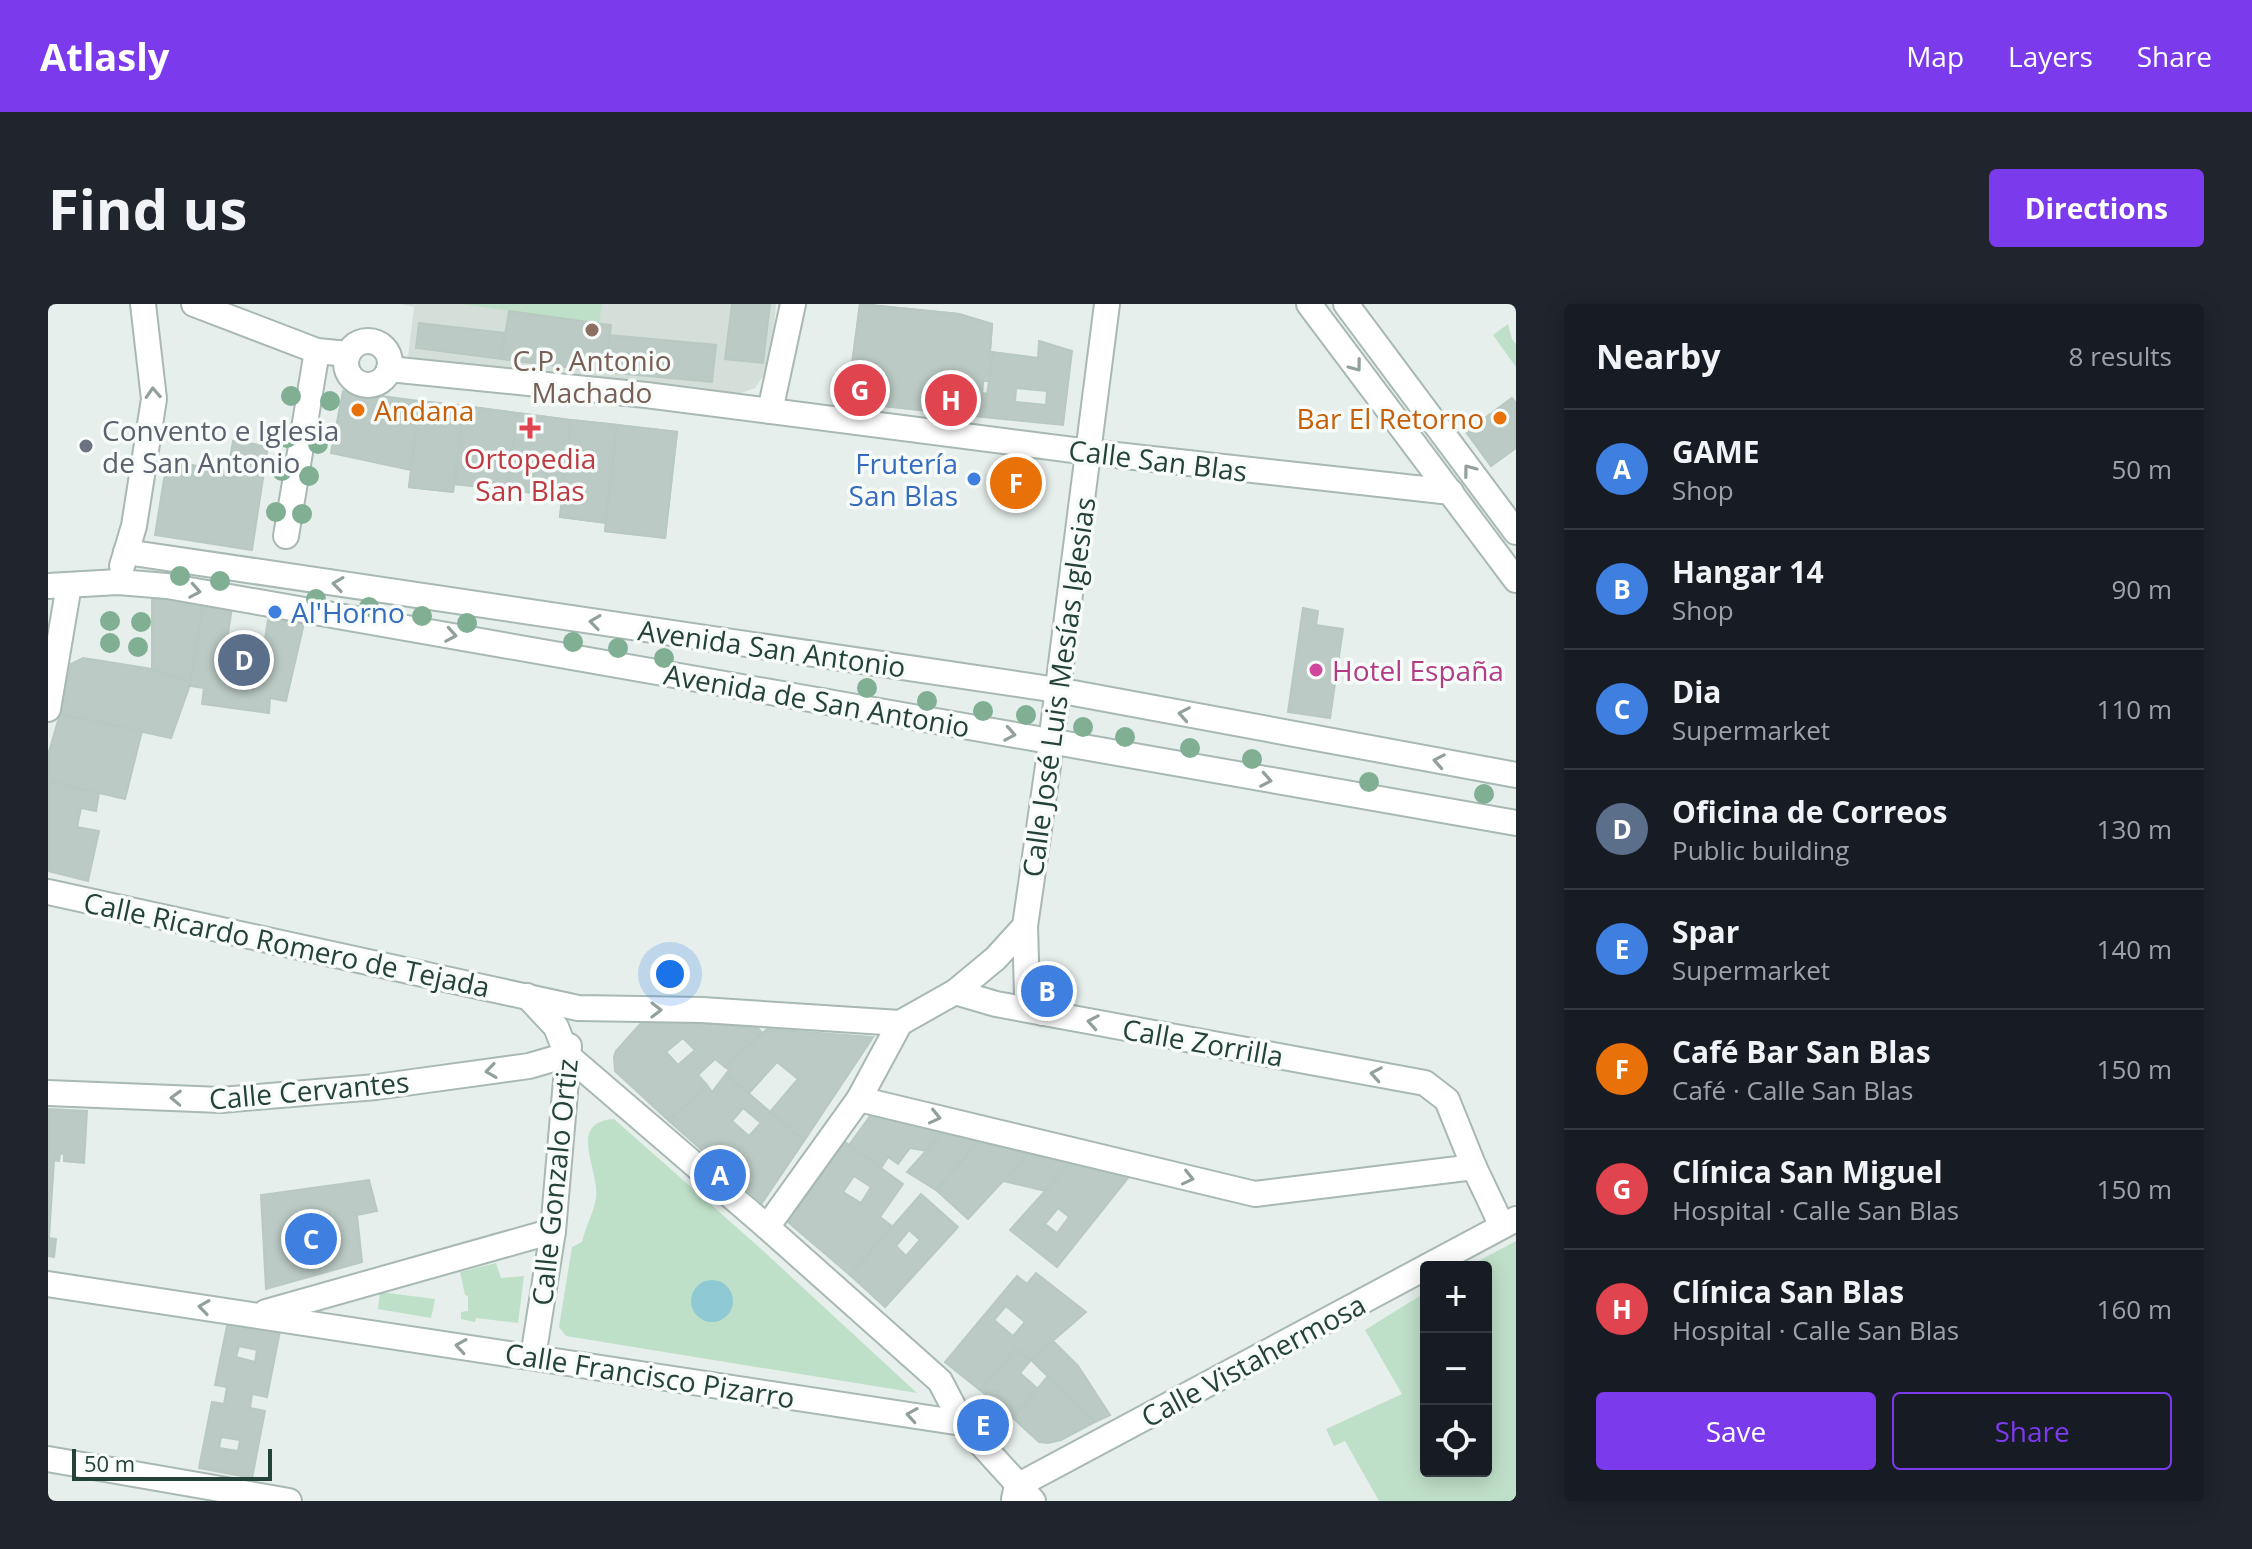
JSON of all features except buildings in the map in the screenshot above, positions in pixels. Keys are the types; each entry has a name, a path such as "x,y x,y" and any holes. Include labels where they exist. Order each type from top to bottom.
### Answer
{"street":[{"path":"48,706 59,586 118,582 134,526 154,399 143,304"},
{"path":"194,304 317,351 274,604"},
{"path":"770,411 793,304"},
{"name":"Calle José Luis Mesías Iglesias","path":"1043,1013 1027,993 1025,926 1107,304"},
{"path":"1309,304 1516,580"},
{"path":"1346,304 1513,524"},
{"name":"Calle San Blas","path":"317,351 348,354 347,370 352,378 369,385 386,376 389,369 646,395 1089,452 1451,492"},
{"name":"Avenida San Antonio","path":"126,552 282,557 1057,690 1516,775"},
{"name":"Avenida de San Antonio","path":"118,582 167,586 274,604 1516,823"},
{"name":"Calle Ricardo Romero de Tejada","path":"48,892 578,1008 702,1010 900,1023"},
{"path":"767,1227 859,1099 900,1023 955,992 996,958 1025,926"},
{"name":"Calle Zorrilla","path":"955,992 996,1004 1425,1083 1447,1100 1474,1167"},
{"name":"Calle Ricardo Romero de Tejada","path":"527,996 556,1027 567,1055"},
{"name":"Calle Gonzalo Ortiz","path":"533,1357 553,1231 567,1055 578,1008"},
{"path":"567,1055 940,1381 962,1423 1021,1496"},
{"name":"Calle Cervantes","path":"48,1093 221,1100 376,1087 529,1066 567,1055"},
{"path":"859,1099 1255,1194 1474,1167 1509,1222"},
{"name":"Calle Vistahermosa","path":"1021,1496 1509,1222"},
{"name":"Calle Francisco Pizarro","path":"256,1315 553,1231"},
{"name":"Calle Francisco Pizarro","path":"48,1284 962,1423"},
{"path":"48,1459 289,1501"}],"shaded area":[{"name":"C.P. Antonio Machado","path":"400,304 776,304 772,353 766,372 755,388 739,394 408,357 414,307"}],"green space":[{"path":"461,304 602,304 599,324"},
{"path":"1508,324 1516,344 1516,367 1493,335"},
{"path":"614,1119 917,1393 566,1336 559,1327 572,1247 582,1242 596,1198 588,1138 600,1122"},
{"path":"1516,1241 1516,1501 1379,1501 1345,1441 1334,1446 1326,1429 1402,1394 1365,1330 1420,1296 1420,1477 1492,1477 1492,1261 1478,1261"},
{"path":"496,1263 501,1278 524,1276 518,1323 461,1319 461,1312 468,1311 468,1296 465,1295 460,1272"},
{"path":"380,1292 435,1299 431,1318 378,1309"}],"water":[{"path":"712,1280 727,1286 733,1301 727,1316 712,1322 697,1316 691,1301 697,1286"}],"place":[{"name":"C.P. Antonio Machado","path":"592,330"},
{"name":"Clínica San Miguel","path":"860,390"},
{"name":"Clínica San Blas","path":"951,400"},
{"name":"Andana","path":"358,410"},
{"name":"Bar El Retorno","path":"1500,418"},
{"name":"Ortopedia San Blas","path":"530,428"},
{"name":"Convento e Iglesia de San Antonio","path":"86,446"},
{"name":"Frutería San Blas","path":"974,479"},
{"name":"Café Bar San Blas","path":"1016,483"},
{"name":"Al'Horno","path":"275,612"},
{"name":"Oficina de Correos","path":"244,660"},
{"name":"Hotel España","path":"1316,670"},
{"name":"Hangar 14","path":"1047,991"},
{"name":"GAME","path":"720,1175"},
{"name":"Dia","path":"311,1239"},
{"name":"Spar","path":"983,1425"}]}
